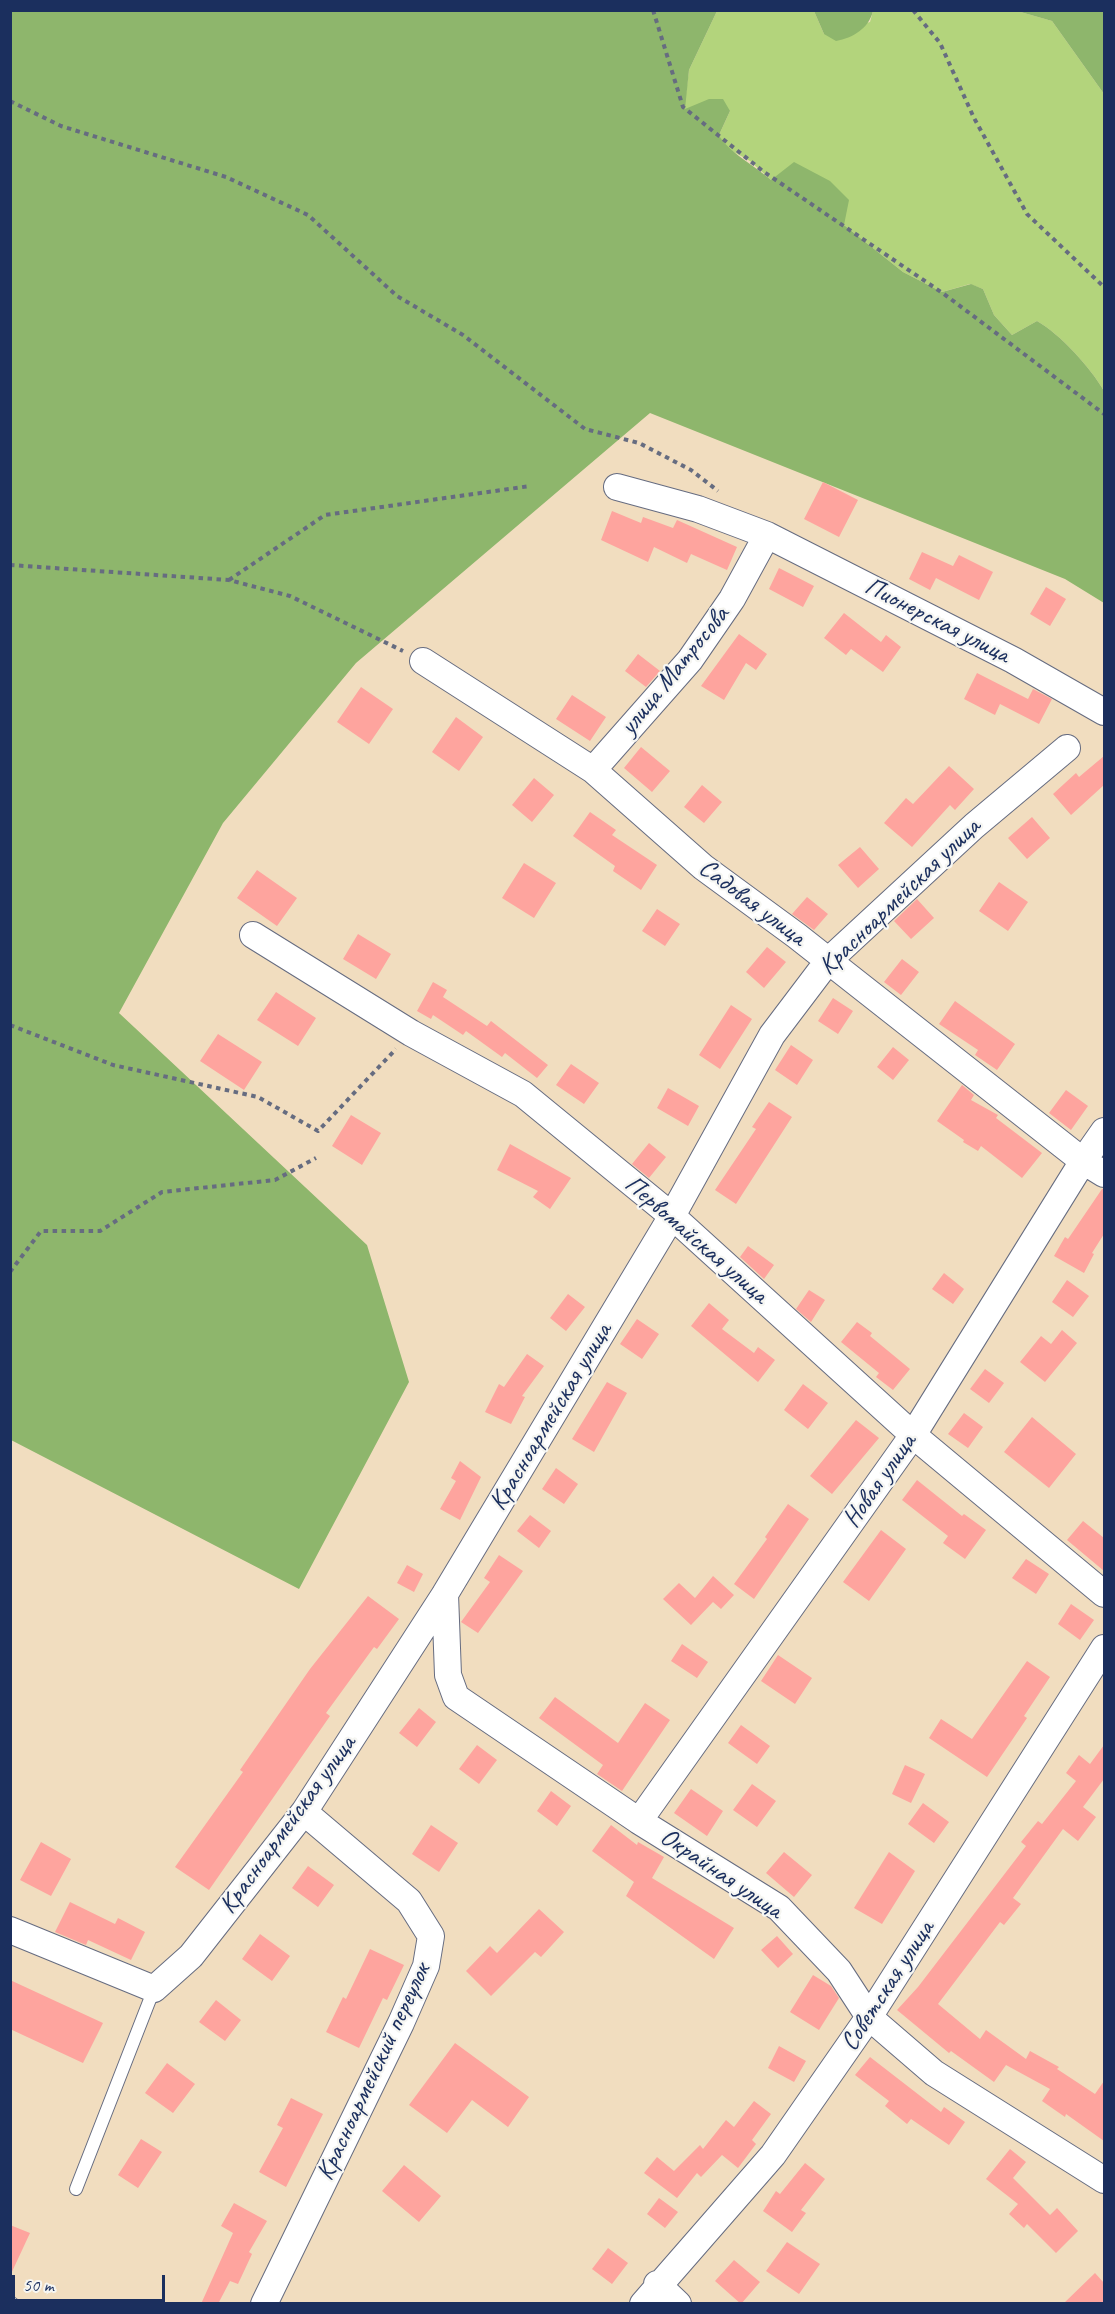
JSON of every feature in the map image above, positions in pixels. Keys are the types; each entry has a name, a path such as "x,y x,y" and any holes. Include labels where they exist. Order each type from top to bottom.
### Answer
{"street":[{"name":"Пионерская улица","path":"617,487 698,509 767,535 1014,660 1104,712"},
{"name":"улица Матросова","path":"593,770 690,660 732,599 767,535"},
{"name":"Садовая улица","path":"423,661 593,770 703,867 1094,1168"},
{"name":"Красноармейская улица","path":"154,1989 191,1956 304,1812 445,1594 672,1216 772,1035 828,961 974,826 1067,748"},
{"name":"Первомайская улица","path":"253,935 411,1033 523,1094 672,1216 913,1435 1104,1594"},
{"name":"Новая улица","path":"639,1821 913,1435 1094,1168 1104,1131"},
{"name":"Окрайная улица","path":"445,1594 448,1675 456,1697 639,1821 779,1908 839,1971 869,2017 934,2073 1104,2180"},
{"name":"Советская улица","path":"650,2294 773,2155 869,2017 1104,1648"},
{"name":"Красноармейский переулок","path":"264,2304 401,2023 426,1966 431,1936 410,1901 304,1812"},
{"path":"10,1930 154,1989"},
{"path":"650,2294 678,2304"}],"lane":[{"path":"76,2189 154,1989"}],"path":[{"path":"653,10 683,107 764,172 944,294 1104,414"},
{"path":"913,10 939,43 974,118 1026,214 1104,287"},
{"path":"10,101 61,126 226,177 308,216 398,296 463,335 585,429 639,443 691,470 721,492"},
{"path":"229,580 326,515 530,486"},
{"path":"10,565 229,580 291,596 423,661"},
{"path":"10,1025 113,1065 258,1096 318,1131 411,1033"},
{"path":"10,1272 41,1231 100,1231 162,1192 275,1180 316,1158"}],"green space":[{"path":"10,11 717,11 689,70 685,109 709,99 723,99 730,111 719,135 728,147 742,158 771,180 794,162 830,181 849,200 844,225 903,272 942,292 971,284 983,289 994,315 1012,335 1037,321 1074,352 1104,391 1104,603 1065,579 650,413 356,663 223,823 119,1013 367,1245 409,1382 299,1589 11,1440"},
{"path":"717,11 814,11 824,34 870,22 873,11 1017,11 1052,21 1104,94 1104,391 1074,352 1037,321 1012,335 994,315 983,289 970,284 942,292 903,272 844,225 771,180 750,161 725,147 719,135 730,111 684,109 689,70"},
{"path":"814,11 873,11 864,27 836,41 824,34"},
{"path":"1017,11 1104,11 1104,94 1052,21"}],"building":[{"path":"823,482 858,500 839,537 804,519"},
{"path":"612,511 641,523 643,517 673,528 677,520 737,547 727,570 691,554 687,563 654,547 648,562 601,540"},
{"path":"922,552 953,566 959,555 993,572 979,600 936,578 930,590 909,579"},
{"path":"779,568 814,586 803,607 769,589"},
{"path":"1046,587 1066,599 1050,626 1030,614"},
{"path":"844,613 881,642 886,635 901,647 883,672 851,649 846,655 824,638"},
{"path":"739,634 767,654 756,670 746,663 724,700 701,686"},
{"path":"638,654 660,671 646,687 625,671"},
{"path":"977,673 1028,699 1033,689 1052,699 1039,724 1000,704 995,715 964,699"},
{"path":"361,687 393,709 369,744 337,722"},
{"path":"572,695 606,717 590,741 556,719"},
{"path":"456,717 483,737 459,771 432,752"},
{"path":"641,747 670,771 652,792 624,768"},
{"path":"1104,756 1104,785 1071,815 1053,794 1076,773 1079,777"},
{"path":"949,766 974,789 955,810 950,805 912,847 884,823 906,798 913,804"},
{"path":"534,778 554,795 532,822 512,805"},
{"path":"702,785 722,802 704,823 684,807"},
{"path":"590,812 616,830 612,835 657,865 641,890 613,871 615,866 573,836"},
{"path":"1032,817 1050,838 1027,859 1008,838"},
{"path":"860,847 879,869 858,888 838,865"},
{"path":"524,863 556,883 534,918 502,898"},
{"path":"257,870 297,898 277,926 237,898"},
{"path":"999,882 1028,902 1008,931 979,911"},
{"path":"807,897 828,914 814,930 792,914"},
{"path":"917,899 934,918 911,939 894,921"},
{"path":"657,909 680,924 665,946 642,931"},
{"path":"358,934 391,954 376,979 343,959"},
{"path":"767,947 786,962 764,988 746,972"},
{"path":"902,959 919,972 901,995 884,982"},
{"path":"433,982 447,990 443,997 487,1026 491,1021 548,1065 537,1078 505,1053 502,1057 466,1031 463,1035 433,1015 431,1019 417,1011"},
{"path":"276,992 316,1018 298,1046 257,1020"},
{"path":"833,998 853,1011 838,1034 818,1021"},
{"path":"955,1001 1015,1044 997,1070 975,1055 978,1050 939,1024"},
{"path":"731,1005 752,1019 720,1069 699,1055"},
{"path":"218,1034 262,1062 244,1090 200,1061"},
{"path":"791,1045 813,1060 797,1085 775,1070"},
{"path":"893,1047 909,1060 893,1080 877,1067"},
{"path":"571,1064 599,1083 584,1104 556,1085"},
{"path":"962,1085 974,1095 971,1100 998,1115 996,1118 1042,1153 1022,1178 981,1146 978,1151 937,1121"},
{"path":"668,1088 699,1106 688,1126 657,1108"},
{"path":"1066,1090 1088,1106 1071,1130 1049,1113"},
{"path":"769,1102 792,1117 736,1204 715,1190 756,1129 752,1127"},
{"path":"351,1115 381,1133 362,1165 332,1146"},
{"path":"649,1143 666,1157 649,1178 632,1164"},
{"path":"510,1144 571,1178 550,1209 533,1197 538,1191 497,1170"},
{"path":"1104,1189 1104,1234 1092,1253 1094,1254 1084,1273 1054,1256 1065,1237 1068,1239"},
{"path":"748,1246 774,1265 764,1279 740,1257"},
{"path":"944,1273 964,1289 953,1304 932,1289"},
{"path":"1067,1280 1089,1296 1073,1317 1052,1302"},
{"path":"809,1290 825,1300 811,1322 796,1309"},
{"path":"568,1294 585,1307 566,1331 550,1318"},
{"path":"709,1303 729,1320 722,1329 754,1353 758,1347 775,1360 758,1382 691,1326"},
{"path":"637,1319 659,1334 642,1359 620,1344"},
{"path":"857,1322 872,1333 870,1336 910,1369 893,1390 876,1377 879,1373 841,1342"},
{"path":"1062,1330 1077,1343 1045,1382 1020,1362 1041,1336 1051,1344"},
{"path":"527,1354 544,1366 522,1396 525,1397 511,1424 485,1412 499,1384 504,1387"},
{"path":"985,1369 1004,1383 989,1403 970,1389"},
{"path":"607,1382 627,1393 594,1452 572,1439"},
{"path":"803,1384 828,1403 808,1429 784,1410"},
{"path":"964,1413 983,1427 968,1448 948,1434"},
{"path":"1032,1417 1076,1454 1049,1488 1004,1452"},
{"path":"856,1420 879,1438 832,1494 810,1476"},
{"path":"460,1461 481,1477 460,1520 440,1509 456,1481 451,1478"},
{"path":"556,1468 578,1484 564,1504 542,1489"},
{"path":"917,1480 962,1516 964,1514 986,1530 965,1559 943,1543 948,1536 902,1500"},
{"path":"788,1504 809,1519 754,1599 734,1584 767,1539 765,1537"},
{"path":"530,1515 551,1531 539,1548 517,1531"},
{"path":"1083,1521 1104,1538 1104,1571 1067,1540"},
{"path":"881,1530 906,1549 869,1601 843,1582"},
{"path":"499,1555 523,1571 478,1633 461,1622 490,1582 484,1578"},
{"path":"1026,1559 1049,1574 1036,1594 1012,1578"},
{"path":"407,1565 423,1574 414,1592 397,1583"},
{"path":"713,1576 734,1595 721,1609 713,1602 691,1625 663,1599 679,1583 695,1598"},
{"path":"368,1596 399,1619 377,1649 374,1647 326,1713 330,1716 209,1890 175,1867 243,1772 240,1770 310,1669"},
{"path":"1071,1604 1094,1620 1080,1640 1058,1624"},
{"path":"682,1644 708,1662 697,1678 671,1661"},
{"path":"778,1655 812,1678 795,1704 761,1681"},
{"path":"1027,1661 1050,1677 1024,1716 1027,1718 987,1777 929,1738 941,1719 972,1739"},
{"path":"555,1697 618,1743 645,1703 670,1720 622,1791 597,1774 603,1765 539,1718"},
{"path":"419,1708 436,1722 417,1747 399,1733"},
{"path":"741,1725 770,1746 757,1764 728,1743"},
{"path":"477,1745 497,1760 479,1784 459,1769"},
{"path":"1104,1745 1104,1779 1083,1807 1096,1817 1078,1841 1063,1829 1013,1898 1021,1904 1004,1925 1000,1922 938,2004 980,2039 986,2030 1026,2059 1030,2051 1059,2067 1057,2069 1095,2094 1104,2081 1104,2141 1066,2114 1065,2117 1042,2101 1050,2089 1006,2065 994,2082 951,2051 949,2053 897,2010 918,1987 1026,1846 1021,1842 1038,1821 1042,1824 1076,1781 1066,1773 1079,1755 1090,1764"},
{"path":"905,1765 925,1774 911,1803 892,1794"},
{"path":"752,1784 776,1801 757,1827 733,1810"},
{"path":"691,1789 723,1811 707,1836 674,1813"},
{"path":"551,1791 571,1806 557,1826 537,1811"},
{"path":"923,1803 949,1822 934,1843 908,1824"},
{"path":"431,1825 458,1843 439,1872 412,1854"},
{"path":"611,1825 637,1845 638,1842 664,1857 652,1878 734,1928 714,1959 626,1896 634,1882 592,1851"},
{"path":"41,1842 71,1859 51,1896 20,1880"},
{"path":"784,1852 812,1875 794,1897 766,1873"},
{"path":"889,1852 915,1871 882,1924 854,1908"},
{"path":"308,1866 334,1885 318,1907 292,1888"},
{"path":"70,1902 115,1924 118,1918 145,1932 131,1960 88,1940 86,1945 55,1932"},
{"path":"539,1909 564,1932 541,1957 535,1952 491,1996 466,1971 490,1946 497,1953"},
{"path":"260,1934 290,1956 272,1981 242,1959"},
{"path":"777,1936 793,1954 778,1968 761,1950"},
{"path":"370,1949 404,1965 387,2000 383,1998 359,2048 326,2032 343,1997 346,1999"},
{"path":"813,1975 831,1986 839,1998 819,2030 790,2012"},
{"path":"10,1980 103,2023 83,2063 10,2029"},
{"path":"216,2000 241,2020 225,2041 199,2022"},
{"path":"455,2043 529,2097 508,2127 472,2100 447,2133 409,2105"},
{"path":"779,2046 806,2061 794,2082 768,2068"},
{"path":"870,2057 941,2112 944,2107 965,2122 949,2145 911,2119 907,2124 885,2106 889,2101 855,2075"},
{"path":"167,2063 195,2084 173,2113 145,2093"},
{"path":"291,2098 323,2114 286,2187 259,2172 283,2128 277,2125"},
{"path":"754,2101 771,2114 752,2140 756,2144 738,2168 722,2155 701,2177 697,2173 677,2198 644,2173 657,2157 674,2171 700,2145 703,2149 726,2120 734,2127"},
{"path":"141,2139 162,2152 138,2188 118,2175"},
{"path":"1010,2149 1026,2162 1013,2178 1050,2215 1057,2208 1078,2231 1056,2253 1027,2224 1024,2228 1009,2214 1018,2204 986,2179"},
{"path":"805,2163 825,2179 801,2210 806,2213 792,2232 763,2211 776,2191 780,2194"},
{"path":"404,2165 441,2196 419,2222 382,2191"},
{"path":"659,2198 678,2212 665,2228 647,2214"},
{"path":"234,2203 267,2221 249,2252 252,2254 238,2284 230,2281 218,2304 201,2304 233,2233 221,2226"},
{"path":"10,2225 30,2233 10,2276"},
{"path":"787,2242 820,2264 799,2294 766,2271"},
{"path":"608,2248 628,2263 612,2284 592,2269"},
{"path":"734,2260 760,2282 741,2304 715,2281"},
{"path":"1095,2273 1104,2283 1104,2304 1063,2304"}]}
